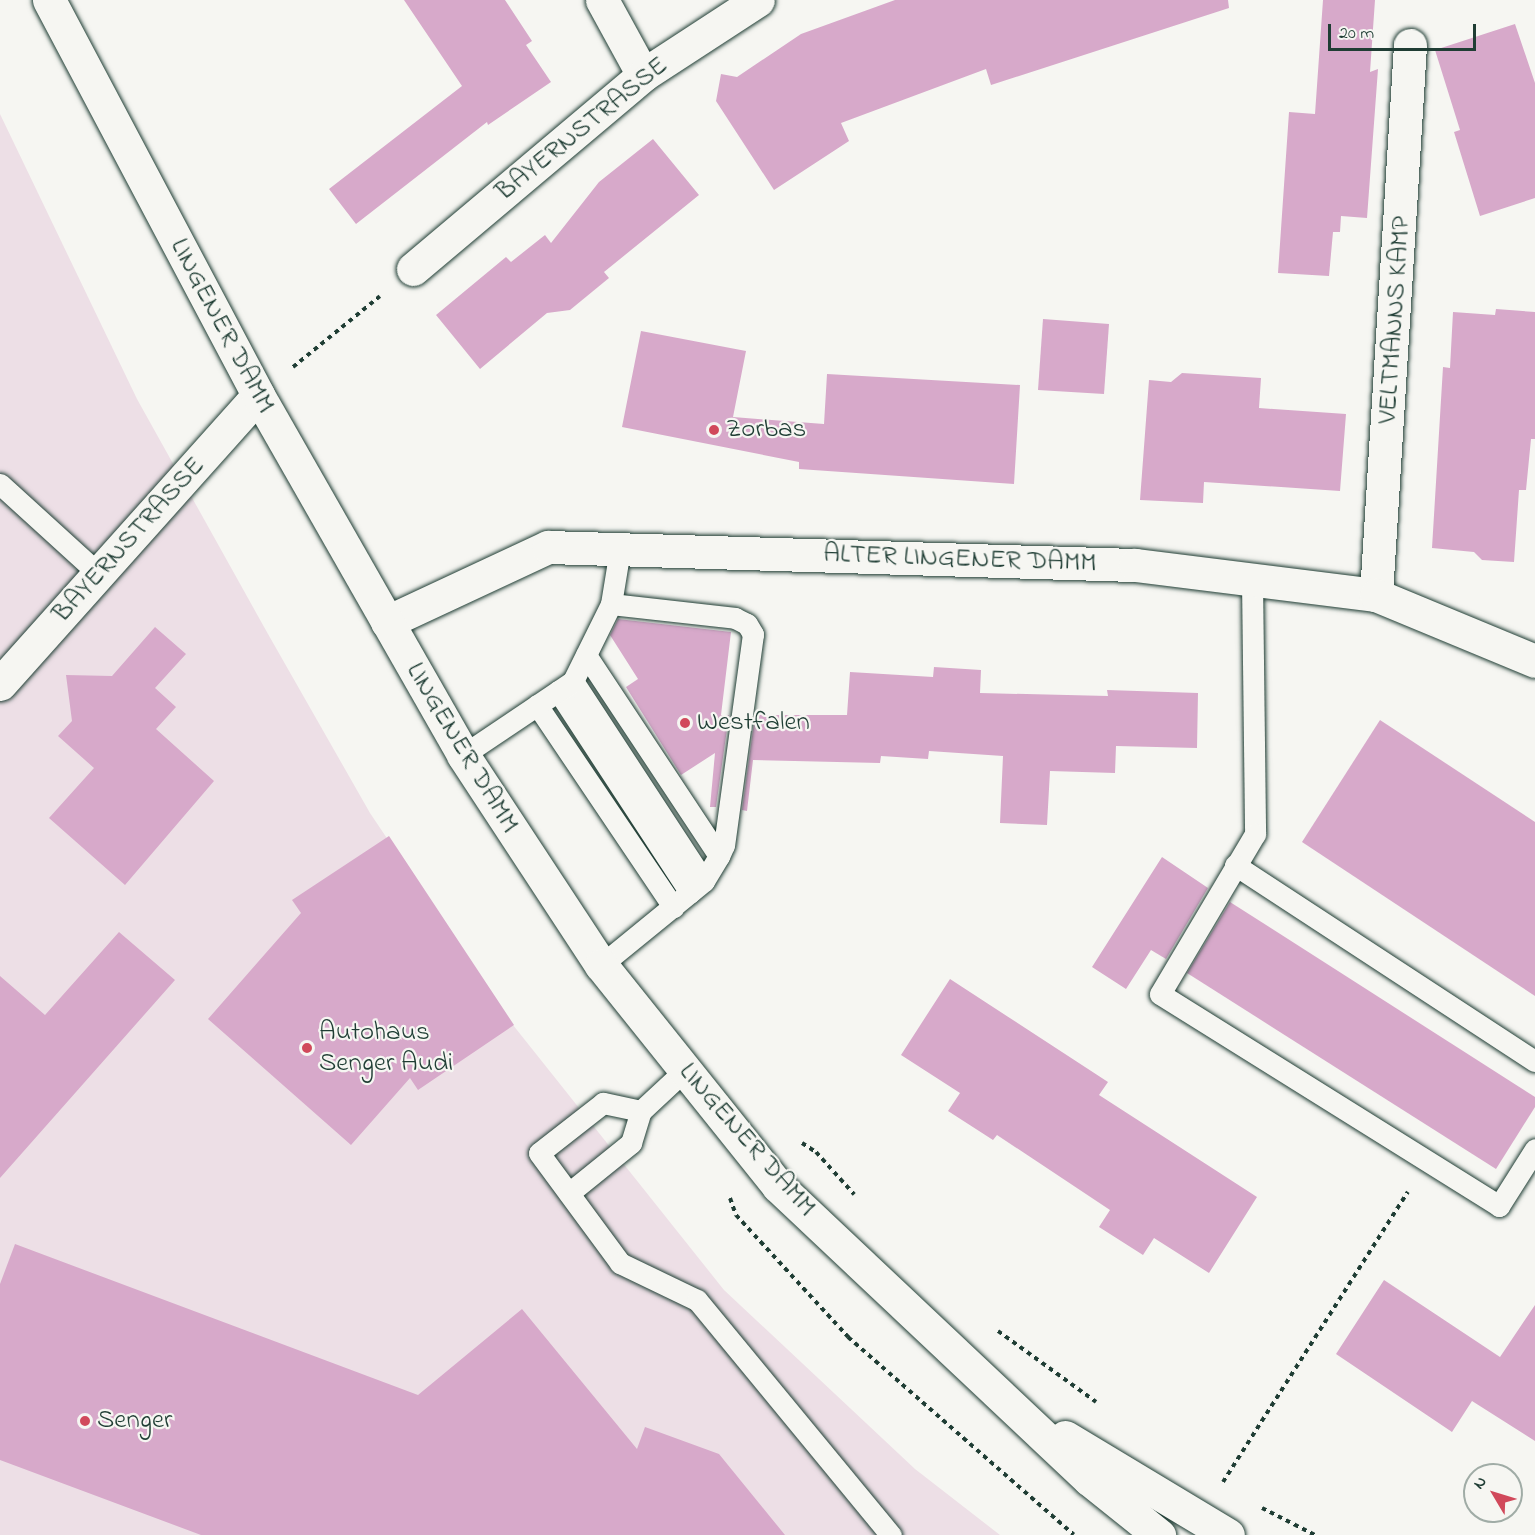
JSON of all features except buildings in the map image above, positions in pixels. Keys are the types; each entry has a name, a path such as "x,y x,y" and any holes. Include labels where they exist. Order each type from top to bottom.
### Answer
{"street":[{"name":"LINGENER DAMM","path":"49,0 258,396 463,755 601,965 778,1186 1089,1479 1158,1535"},
{"path":"602,0 643,75"},
{"name":"BAYERNSTRASSE","path":"413,269 643,75 758,0"},
{"name":"VELTMANNS KAMP","path":"1376,595 1410,45"},
{"name":"BAYERNSTRASSE","path":"0,684 258,396"},
{"name":"ALTER LINGENER DAMM","path":"387,622 548,547 1135,565 1376,595 1535,661"},
{"name":"LINGENER DAMM","path":"1006,1401 1228,1535"}],"lane":[{"path":"0,484 99,574"},
{"path":"463,755 566,686 586,655 611,604 620,549"},
{"path":"1252,580 1255,834 1160,994 1498,1206 1535,1149"},
{"path":"601,965 697,887 719,856 724,845 753,634 747,624 735,618 611,604"},
{"path":"586,655 719,856"},
{"path":"566,686 697,887"},
{"path":"537,705 673,907"},
{"path":"1235,865 1535,1061"},
{"path":"569,1193 632,1143 641,1110 686,1070"},
{"path":"641,1110 603,1103 539,1154 620,1263 697,1300 891,1535"}],"path":[{"path":"258,396 413,269"},
{"path":"796,1139 816,1152 855,1196"},
{"path":"1211,1480 1220,1486 1427,1161"},
{"path":"995,1328 1107,1410"},
{"path":"1252,1503 1314,1535"}],"shaded area":[{"path":"0,114 137,399 268,634 370,813 509,1020 724,1290 915,1469 1000,1535 0,1535"}],"place":[{"name":"Zorbas","path":"714,430"},
{"name":"Westfalen","path":"685,723"},
{"name":"Autohaus Senger Audi","path":"307,1048"},
{"name":"Senger","path":"85,1421"}]}
